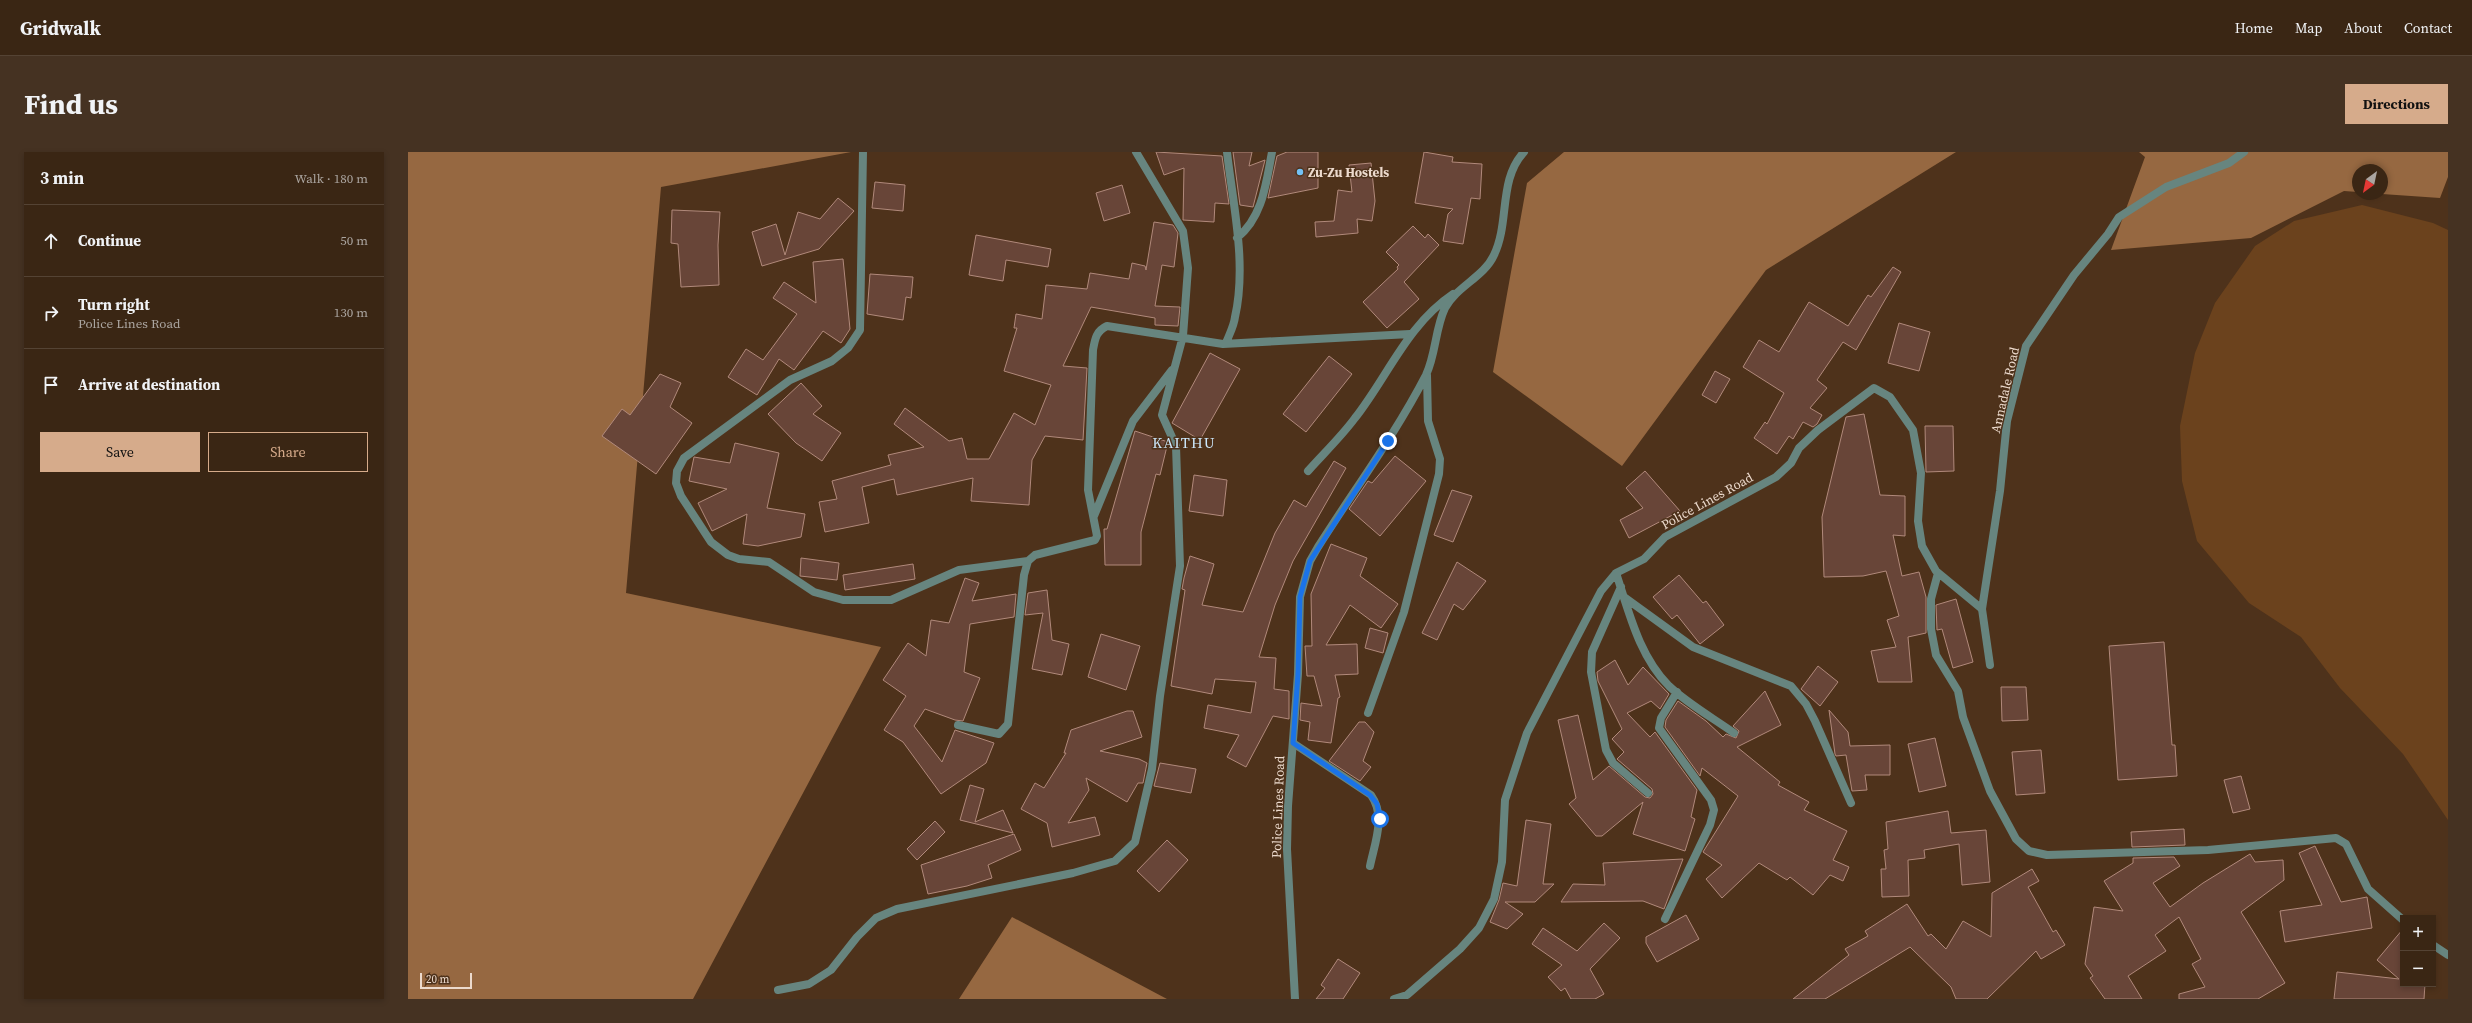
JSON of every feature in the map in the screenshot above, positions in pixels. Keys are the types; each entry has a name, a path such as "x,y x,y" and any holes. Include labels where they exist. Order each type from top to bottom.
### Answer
{"street":[{"path":"863,152 860,330 848,348 832,361 790,380 684,458 677,471 676,483 681,496 711,542 728,555 739,559 769,562 814,592 843,600 891,600 959,570 1028,561"},
{"path":"778,990 809,984 830,970 857,937 876,918 897,910 1073,873 1115,861 1135,842 1152,769 1161,689 1180,566 1176,446 1162,415 1182,336 1188,268 1183,231 1136,152"},
{"path":"1226,343 1235,318 1240,285 1237,238 1227,152"},
{"path":"1237,238 1247,230 1262,201 1272,152"},
{"name":"Police Lines Road","path":"1295,999 1287,849 1298,674 1300,597 1310,561 1388,441 1426,374 1446,308 1464,287 1487,266 1494,255 1505,213 1505,196 1518,159 1524,152"},
{"name":"Annadale Road","path":"1990,665 1982,609 2000,491 2007,422 2026,346 2074,274 2108,234 2119,217 2166,187 2229,163 2244,152"},
{"path":"1308,471 1355,418 1410,334 1435,306 1464,287"},
{"path":"958,725 999,734 1008,724 1024,574 1028,561 1035,555 1054,549 1095,540 1097,534 1088,490 1095,337 1101,329 1107,326 1226,343 1410,334"},
{"path":"1094,516 1133,421 1174,367"},
{"path":"1368,713 1404,612 1439,474 1440,459 1428,421 1426,374"},
{"name":"Police Lines Road","path":"1394,999 1407,995 1460,949 1479,928 1494,899 1502,862 1505,800 1527,732 1538,707 1563,668 1588,613 1601,591 1616,573 1644,559 1665,538 1776,477 1791,463 1799,448 1860,396 1874,388 1890,397 1913,430 1921,473 1919,529 1922,546 1938,573 1982,609"},
{"path":"1616,573 1635,629 1648,660 1669,686 1734,732"},
{"path":"1938,573 1931,599 1931,629 1936,655 1958,692 1963,717 1990,790 2016,839 2029,851 2047,855 2208,850 2336,838 2346,844 2368,888 2400,917"},
{"path":"1621,587 1592,652 1591,672 1606,750 1613,763 1648,793"},
{"path":"1624,597 1693,647 1791,686 1806,704 1815,721 1851,803"},
{"path":"1665,919 1710,825 1714,810 1712,800 1659,728 1661,718 1677,692"},
{"path":"1293,743 1370,795 1377,804 1380,819 1370,866"},
{"path":"2436,947 2448,955"}],"shaded area":[{"path":"408,152 851,152 661,187 626,593 881,647 693,999 408,999"},
{"path":"1564,152 1956,152 1766,270 1622,466 1493,372 1527,183"},
{"path":"2139,152 2448,152 2448,177 2440,198 2388,194 2388,164 2352,164 2352,192 2344,191 2251,238 2111,250 2145,157"},
{"path":"2362,205 2433,223 2448,230 2448,820 2403,754 2340,688 2301,637 2249,603 2197,541 2182,481 2180,426 2195,353 2215,303 2255,246 2294,221"},
{"path":"1012,917 1167,999 959,999"}],"building":[{"path":"1156,152 1222,156 1229,204 1215,203 1214,222 1183,220 1184,168 1164,175"},
{"path":"1233,152 1252,152 1249,166 1265,160 1253,207 1240,205"},
{"path":"1287,152 1318,152 1318,188 1268,198 1277,156"},
{"path":"1424,152 1453,157 1452,162 1482,164 1480,199 1471,198 1463,244 1443,241 1448,214 1453,209 1415,203"},
{"path":"1371,163 1375,201 1372,221 1357,219 1358,233 1316,237 1315,222 1334,221 1338,190 1352,192 1349,165"},
{"path":"875,182 905,185 903,211 872,208"},
{"path":"1122,185 1130,213 1104,221 1096,193"},
{"path":"838,198 854,211 819,249 762,266 752,232 776,224 785,255 798,212 820,219"},
{"path":"672,210 720,212 718,245 719,285 681,287 678,244 671,243"},
{"path":"1154,222 1173,225 1178,233 1174,267 1162,265 1155,306 1180,307 1178,326 1155,325 1155,318 1091,307 1063,366 1087,368 1083,440 1045,436 1032,460 1029,505 971,501 973,478 897,495 894,479 862,487 869,523 825,532 819,502 837,499 832,481 891,465 888,455 924,447 894,424 905,408 949,441 962,438 967,459 989,459 1014,413 1035,425 1051,385 1004,371 1017,328 1014,328 1016,314 1042,319 1046,285 1087,289 1090,273 1129,279 1132,263 1145,266 1146,270"},
{"path":"1413,226 1425,238 1428,234 1439,245 1404,282 1419,299 1387,328 1363,302 1398,269 1397,267 1399,265 1386,252"},
{"path":"976,235 1051,249 1048,267 1006,260 1003,281 969,275"},
{"path":"843,259 850,329 841,343 823,331 794,370 779,359 757,395 728,377 746,349 763,360 797,314 773,298 784,282 816,303 813,262"},
{"path":"1893,267 1901,272 1856,350 1843,342 1817,380 1827,388 1810,408 1822,415 1817,424 1813,427 1803,422 1793,439 1789,436 1777,454 1754,438 1765,422 1767,424 1784,393 1743,367 1759,340 1779,352 1809,302 1848,326 1868,295 1871,297"},
{"path":"870,274 913,277 911,298 906,297 903,320 867,314"},
{"path":"1899,323 1930,332 1919,371 1888,363"},
{"path":"1210,353 1240,369 1200,440 1172,423"},
{"path":"1329,356 1352,374 1306,432 1283,414"},
{"path":"1715,371 1730,379 1716,403 1702,395"},
{"path":"660,374 681,383 670,407 692,423 656,474 602,436 622,409 630,415"},
{"path":"801,383 822,406 813,414 841,433 822,461 796,443 768,414"},
{"path":"1864,414 1880,495 1905,496 1905,536 1893,535 1902,576 1919,572 1926,597 1926,633 1908,637 1912,682 1878,682 1871,651 1896,647 1887,620 1899,616 1886,571 1863,576 1824,577 1822,517 1846,417"},
{"path":"1925,426 1953,426 1954,471 1926,472"},
{"path":"1135,431 1168,442 1160,475 1156,474 1141,532 1141,565 1105,565 1104,529 1107,529"},
{"path":"735,443 779,453 767,508 805,514 801,537 758,546 743,544 747,514 712,531 698,503 727,489 689,481 694,457 730,463"},
{"path":"1395,456 1426,481 1380,536 1349,509 1368,481 1372,483"},
{"path":"1334,461 1346,468 1293,561 1275,605 1259,657 1276,658 1274,689 1289,691 1289,719 1273,716 1246,767 1227,757 1239,735 1204,728 1208,705 1251,713 1256,682 1215,679 1212,694 1171,686 1185,590 1182,589 1190,556 1214,564 1202,605 1243,612 1275,533 1294,500 1306,507"},
{"path":"1645,471 1680,511 1629,538 1620,520 1643,508 1626,488"},
{"path":"1194,475 1227,480 1223,516 1189,511"},
{"path":"1452,490 1472,496 1453,542 1434,535"},
{"path":"1331,544 1367,558 1360,576 1398,604 1381,628 1350,605 1326,645 1357,644 1358,674 1335,675 1340,697 1338,698 1331,743 1308,740 1310,722 1300,720 1301,703 1322,706 1314,676 1307,676 1305,646 1312,646 1311,594"},
{"path":"801,558 839,563 837,580 800,576"},
{"path":"1457,562 1486,581 1463,610 1454,604 1437,640 1422,633"},
{"path":"913,564 915,579 845,590 843,575"},
{"path":"1679,575 1703,603 1706,601 1724,625 1700,644 1677,615 1672,619 1653,597"},
{"path":"965,578 979,583 972,601 1016,594 1014,617 970,624 964,672 980,678 963,721 955,720 925,709 914,726 942,762 955,730 994,743 986,763 941,794 903,742 884,730 906,696 883,680 908,643 926,656 931,620 949,623"},
{"path":"1047,590 1052,640 1069,644 1062,675 1032,669 1043,613 1025,615 1028,593"},
{"path":"1956,599 1973,662 1953,668 1942,629 1937,630 1936,605"},
{"path":"1370,628 1388,633 1383,653 1365,648"},
{"path":"1101,634 1140,646 1126,690 1088,677"},
{"path":"2164,642 2172,745 2175,745 2177,776 2118,780 2109,646"},
{"path":"1615,660 1628,685 1643,667 1669,694 1660,709 1651,701 1627,713 1650,737 1655,732 1697,790 1691,817 1695,819 1685,851 1633,834 1643,802 1602,836 1596,836 1569,804 1576,798 1558,720 1578,715 1593,780 1609,766 1645,797 1650,798 1653,794 1652,789 1617,759 1624,752 1612,739 1622,729 1598,681 1597,672"},
{"path":"1818,666 1838,682 1820,706 1801,689"},
{"path":"2001,687 2026,687 2028,720 2002,721"},
{"path":"1765,691 1781,725 1737,747 1780,782 1778,785 1809,802 1804,810 1847,831 1833,860 1849,867 1843,881 1830,875 1813,895 1790,877 1787,880 1759,863 1722,898 1706,879 1722,865 1703,852 1738,796 1702,768 1700,776 1665,727 1666,720 1678,701 1706,721 1723,737 1726,734 1736,738 1739,731 1733,726"},
{"path":"1829,710 1848,732 1850,746 1890,745 1890,775 1865,775 1867,790 1852,791 1846,755 1836,756 1835,754"},
{"path":"1127,711 1133,711 1142,737 1100,751 1139,759 1147,763 1143,783 1138,783 1127,802 1086,778 1089,790 1068,823 1095,817 1100,835 1052,847 1047,823 1021,809 1035,783 1044,788 1066,753 1064,753 1071,730"},
{"path":"1359,722 1365,722 1374,732 1363,761 1371,767 1360,781 1329,761"},
{"path":"1935,738 1946,786 1919,792 1908,744"},
{"path":"2041,750 2045,793 2016,795 2012,752"},
{"path":"1160,763 1196,769 1191,793 1154,786"},
{"path":"2241,776 2250,809 2233,813 2224,780"},
{"path":"970,785 984,789 975,822 1003,810 1013,833 960,820"},
{"path":"1948,811 1951,833 1986,830 1990,882 1962,885 1959,844 1924,850 1925,858 1908,860 1909,896 1882,897 1881,869 1886,869 1884,850 1888,849 1886,822"},
{"path":"1526,820 1551,824 1543,884 1554,884 1535,902 1505,902 1523,914 1507,929 1490,922 1499,900 1503,883 1517,886"},
{"path":"935,821 945,832 917,860 907,849"},
{"path":"2184,829 2185,845 2132,847 2131,832"},
{"path":"1014,834 1021,850 988,865 992,878 967,886 928,894 921,865"},
{"path":"1167,840 1188,860 1159,892 1137,871"},
{"path":"2315,846 2341,902 2367,897 2372,928 2285,942 2280,911 2322,905 2299,853"},
{"path":"2250,854 2255,862 2283,860 2284,880 2241,912 2285,983 2258,999 2179,999 2179,994 2205,987 2192,964 2201,959 2179,917 2155,935 2166,951 2128,976 2142,999 2105,999 2090,978 2093,976 2085,964 2094,907 2123,911 2104,881 2133,863 2133,858 2174,857 2180,866 2153,883 2170,907 2203,883"},
{"path":"1683,859 1664,909 1643,901 1561,902 1573,884 1605,885 1603,863"},
{"path":"2032,869 2039,881 2028,887 2053,932 2056,930 2065,945 2041,959 2036,951 1987,999 1956,999 1951,987 1910,947 1825,999 1793,999 1849,955 1845,949 1868,936 1865,931 1907,904 1928,936 1931,934 1946,949 1963,921 1991,937 1992,893"},
{"path":"1686,915 1699,939 1657,962 1646,943 1646,937"},
{"path":"1604,923 1620,938 1590,969 1604,994 1595,999 1571,999 1565,988 1561,991 1548,977 1562,965 1532,944 1543,928 1577,951"},
{"path":"2400,933 2400,987 2425,987 2424,999 2334,999 2337,972 2399,979 2377,960"},
{"path":"1338,959 1360,973 1343,999 1316,999 1325,988 1321,985"}],"place":[{"name":"Zu-Zu Hostels","path":"1300,172"}],"district":[{"name":"KAITHU","path":"1184,442"}],"route":[{"path":"1380,819 1377,804 1370,795 1293,743 1298,674 1297,654 1300,597 1310,561 1342,509 1388,441"}]}
